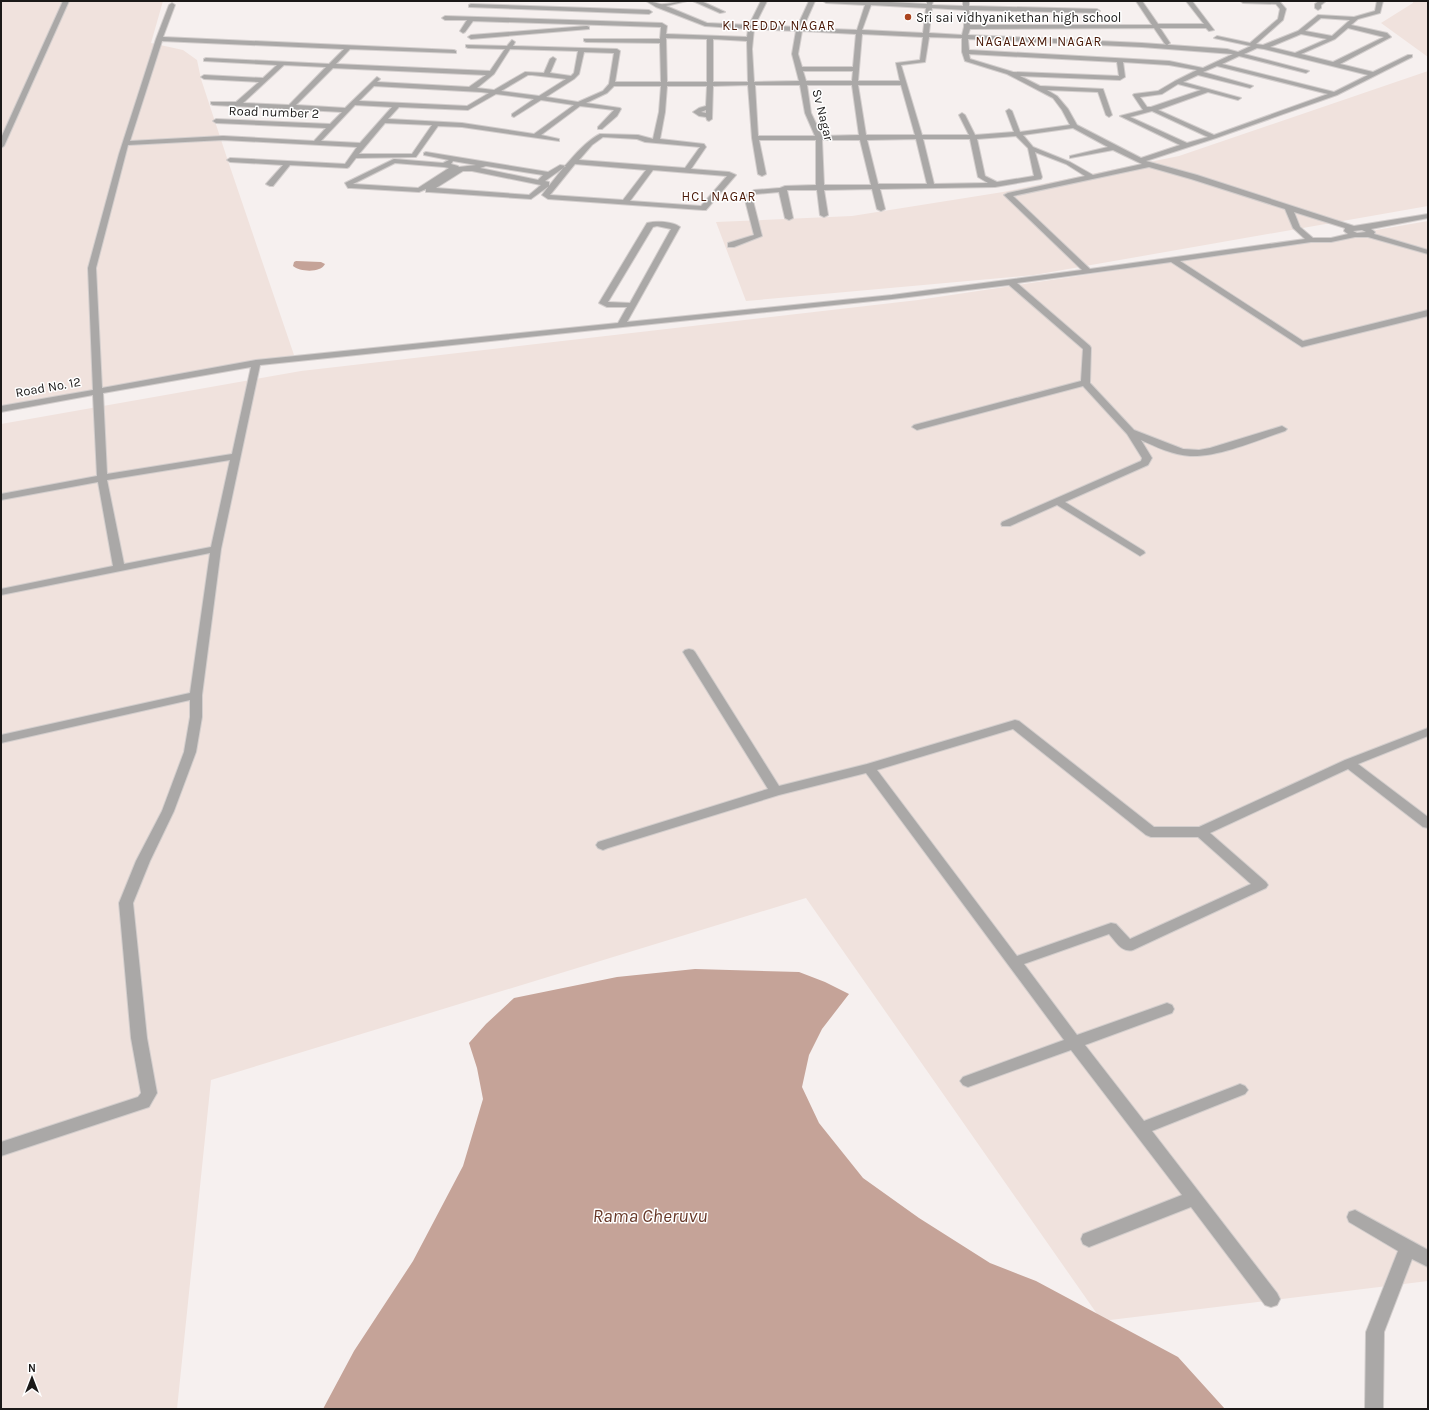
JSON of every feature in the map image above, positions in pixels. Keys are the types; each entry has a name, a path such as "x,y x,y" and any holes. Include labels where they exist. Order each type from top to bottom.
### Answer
{"street":[{"path":"1,146 66,1"},
{"path":"470,90 492,73 538,1"},
{"path":"649,1 700,24 965,36 1227,51 1306,71"},
{"path":"637,11 684,1"},
{"path":"696,1 722,12"},
{"path":"762,174 755,138 750,39 751,27 764,1"},
{"name":"Sv Nagar","path":"812,1 799,29 795,54 803,83 808,113 819,137 820,187 824,215"},
{"path":"826,1 966,4 1100,16 1156,26 1208,26"},
{"path":"1139,1 1167,43"},
{"path":"1189,1 1227,51"},
{"path":"1243,1 1273,2 1278,3 1283,9 1281,19 1258,45"},
{"path":"1318,8 1318,4 1323,1"},
{"path":"1214,137 1154,110 1145,108 1136,95 1160,93 1177,82 1239,55 1258,45 1300,32 1320,16 1355,19 1378,12 1380,1"},
{"path":"869,2 859,32 855,83 863,138 877,187 881,209"},
{"path":"929,3 923,61 898,64 925,157 931,186"},
{"path":"119,568 102,478 92,268 126,143 172,4"},
{"path":"966,4 967,27 965,36 968,62 1009,73 1055,97 1065,109 1074,126 1140,161 1288,208 1351,231 1367,231 1428,216"},
{"path":"471,6 649,12"},
{"path":"967,27 1100,16"},
{"path":"445,18 664,26 662,39 664,84 659,132 656,141"},
{"path":"462,31 471,18"},
{"path":"1297,54 1333,38 1355,19"},
{"path":"569,22 569,25 572,26 573,30"},
{"path":"471,37 637,24"},
{"path":"1335,64 1388,37 1385,34 1348,26"},
{"path":"1300,32 1333,38"},
{"path":"586,40 710,38 750,39"},
{"path":"709,108 696,110 696,112 709,117 710,38"},
{"path":"1217,38 1258,45 1373,74"},
{"path":"159,40 234,45 349,47 454,52"},
{"path":"468,46 617,51 612,84 605,92 580,103 535,137"},
{"path":"291,107 333,66 349,47"},
{"path":"514,115 572,78 577,73 582,49"},
{"path":"966,52 1043,56 1084,67 1099,77 1121,78 1120,60"},
{"path":"1043,56 1044,66"},
{"path":"1140,161 1214,137 1335,94 1410,56"},
{"path":"206,60 222,58 333,66 492,73"},
{"path":"1009,73 1084,67 1133,58 1169,63 1250,86"},
{"path":"546,74 553,59"},
{"path":"238,104 283,63"},
{"path":"1217,64 1335,94"},
{"path":"315,143 387,68"},
{"path":"799,69 856,68"},
{"path":"355,103 468,108 527,73 572,78"},
{"path":"204,77 264,80"},
{"path":"1099,77 1101,90 1109,115"},
{"path":"1177,82 1238,98"},
{"path":"612,84 904,83"},
{"path":"372,84 497,92 618,109 615,115 606,121 600,128"},
{"path":"1038,88 1101,90"},
{"path":"1186,145 1123,116 1154,110 1184,101 1207,90"},
{"path":"1055,97 1067,97"},
{"path":"214,103 348,110"},
{"path":"243,123 265,105"},
{"path":"230,160 347,166 362,145 397,105"},
{"path":"1009,111 1018,134 1031,148 1068,163 1092,177"},
{"path":"962,115 973,137 982,177 1008,195 1088,272"},
{"name":"Road number 2","path":"216,121 332,126"},
{"path":"384,121 462,125 557,140"},
{"path":"412,156 416,154 436,124"},
{"path":"755,138 973,137 1018,134 1074,126"},
{"path":"574,162 687,170 732,175 702,208 548,197 546,195 574,162 599,135 605,134 638,137 645,140 702,146 703,147 687,170"},
{"path":"126,143 223,138 362,145"},
{"path":"1031,148 1038,178"},
{"path":"1072,157 1114,148"},
{"path":"426,154 485,164 545,178 562,166"},
{"path":"354,156 412,156 447,164 559,180"},
{"path":"394,161 447,164 456,167 419,190 351,186 349,183 394,161"},
{"path":"270,184 288,163"},
{"path":"485,164 475,168 461,169 429,190 531,197 546,184 545,178"},
{"path":"1008,195 1148,164"},
{"path":"625,202 651,168"},
{"path":"731,245 758,236 748,196 754,192 782,190 788,188 820,187 995,185 1038,178 1052,185"},
{"path":"782,190 789,218"},
{"path":"1288,208 1297,228 1313,240"},
{"path":"1402,223 1428,220"},
{"path":"622,324 676,227 657,224 650,225 602,303 607,305 632,305"},
{"name":"Road No. 12","path":"1,409 256,363 892,297 1012,283 1313,240 1332,240 1351,231"},
{"path":"1367,231 1428,252"},
{"path":"1173,260 1302,344 1428,313"},
{"path":"1006,524 1145,463 1147,458 1131,432 1085,383 1087,348 1012,283"},
{"path":"1,1149 143,1102 149,1093 139,1038 126,903 143,861 168,810 190,752 196,717 196,695 216,548 256,363"},
{"path":"917,427 1085,383"},
{"path":"1131,432 1178,451 1203,453 1282,428"},
{"path":"1,497 102,478 235,456"},
{"path":"1057,501 1140,553"},
{"path":"1,592 216,548"},
{"path":"689,652 776,791"},
{"path":"1,739 196,695"},
{"path":"603,845 776,791 869,768 1015,724 1152,832 1201,832 1349,763 1428,732"},
{"path":"1349,763 1428,824"},
{"path":"869,768 1074,1042 1271,1299"},
{"path":"1015,962 1111,928 1128,946 1261,885 1201,832"},
{"path":"968,1081 1167,1009"},
{"path":"1140,1129 1240,1090"},
{"path":"1089,1239 1194,1198"},
{"path":"1355,1217 1428,1260"},
{"path":"1374,1409 1376,1332 1408,1248"}],"shaded area":[{"path":"1,1 163,1 151,43 183,50 197,60 201,79 294,355 1,407"},
{"path":"1413,1 1428,1 1428,57 1381,23 1413,3"},
{"path":"1428,71 1428,206 1034,275 746,301 716,222 852,216 1003,192 1179,156"},
{"path":"1428,221 1428,1281 1102,1321 806,898 211,1080 177,1409 1,1409 1,424 301,371 918,300 1313,241"}],"water":[{"path":"294,262 321,262 325,264 319,269 310,271 293,266"},
{"name":"Rama Cheruvu","path":"695,969 799,972 825,982 849,994 822,1029 809,1055 802,1087 819,1123 863,1178 919,1218 990,1263 1036,1281 1178,1357 1225,1409 323,1409 354,1351 413,1261 463,1166 483,1099 477,1068 469,1043 486,1024 514,998 617,977"}],"place":[{"name":"Sri sai vidhyanikethan high school","path":"908,17"}],"district":[{"name":"KL REDDY NAGAR","path":"779,25"},
{"name":"NAGALAXMI NAGAR","path":"1039,41"},
{"name":"HCL NAGAR","path":"719,196"}]}
